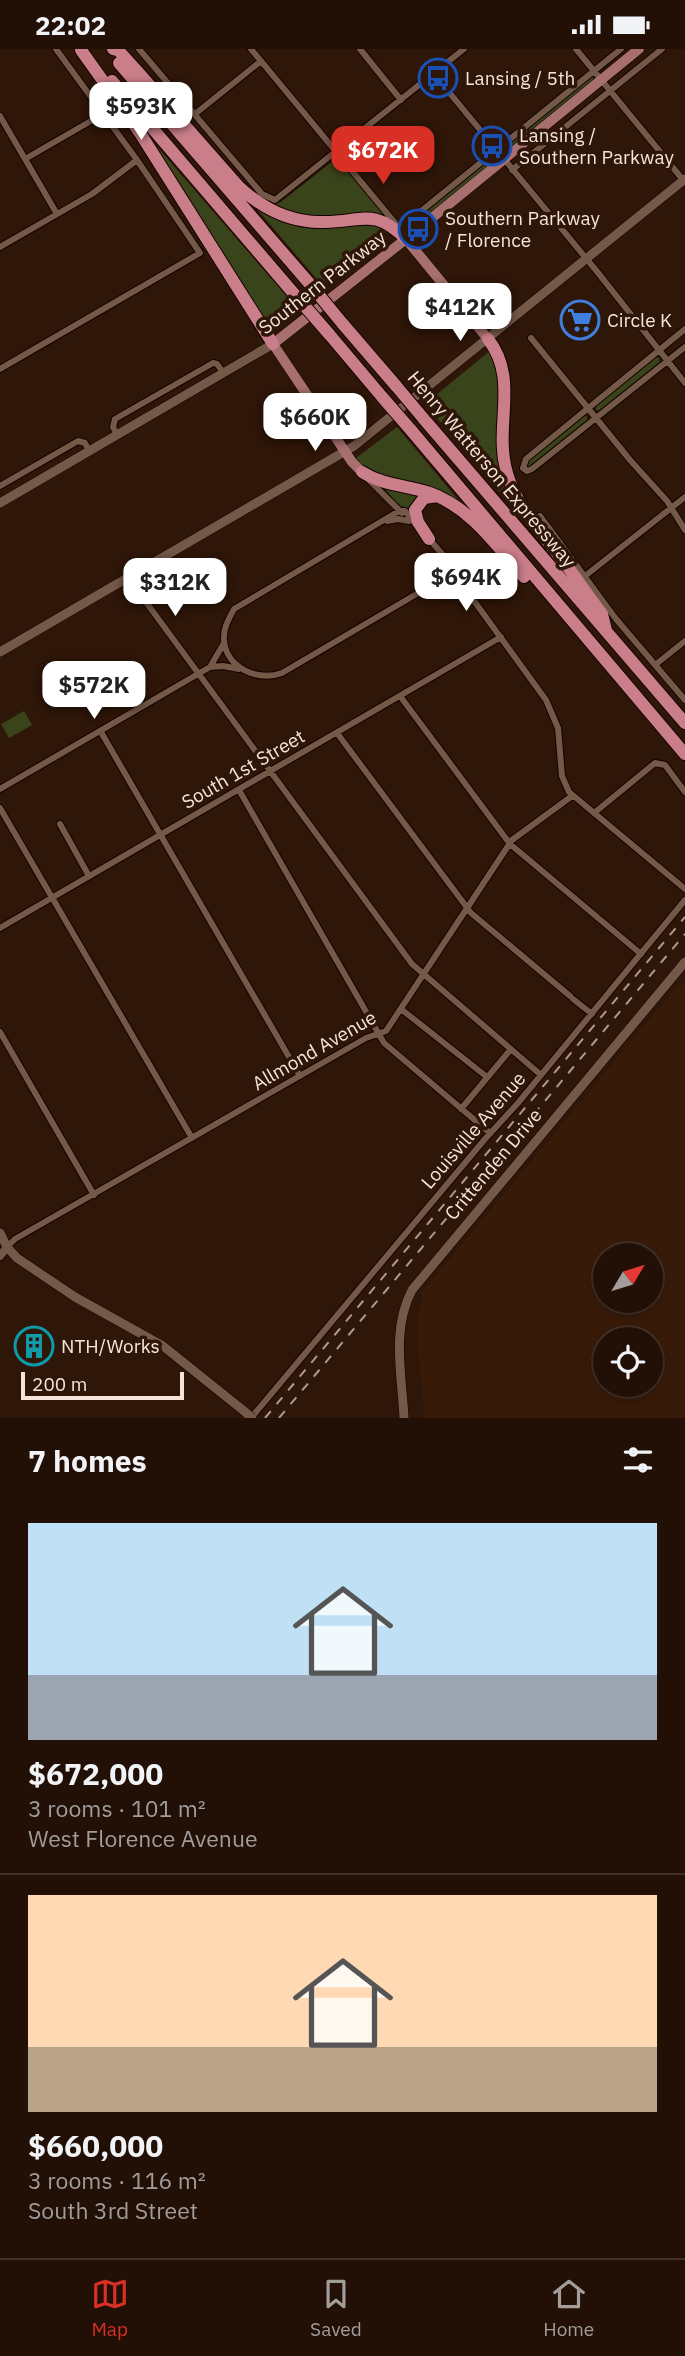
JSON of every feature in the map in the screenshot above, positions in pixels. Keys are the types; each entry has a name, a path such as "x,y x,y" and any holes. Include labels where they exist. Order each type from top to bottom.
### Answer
{"highway":[{"name":"Henry Watterson Expressway","path":"106,49 685,723"},
{"path":"113,49 138,72 239,187 259,203 283,215 310,222 358,218 380,220 393,226 406,239"},
{"name":"Henry Watterson Expressway","path":"80,50 133,106 685,754"},
{"path":"80,50 136,127 272,344"},
{"path":"488,339 499,354 504,371 502,446 510,484 529,516 602,614 607,634"},
{"path":"362,471 381,482 438,496 463,510 592,655 631,691"},
{"path":"429,539 418,522 415,510 424,498 438,496"}],"main road":[{"name":"Southern Parkway","path":"0,503 272,344 406,239 639,49"},
{"path":"0,652 346,451 395,415 684,181"},
{"path":"406,239 488,339"},
{"path":"272,344 362,471"},
{"name":"Crittenden Drive","path":"404,1418 399,1330 402,1312 412,1290 685,961"},
{"path":"0,1233 17,1258 75,1297 170,1352 249,1416"}],"street":[{"path":"0,369 200,253 56,49"},
{"path":"139,49 262,194 270,199 279,199 464,49"},
{"path":"145,56 154,49"},
{"path":"251,49 396,222 406,239"},
{"path":"360,49 401,100"},
{"path":"576,49 684,181"},
{"path":"410,220 621,49"},
{"path":"512,170 662,49"},
{"path":"195,114 261,61"},
{"path":"434,74 685,383"},
{"path":"25,159 103,114"},
{"path":"0,116 57,214"},
{"path":"0,247 100,188 136,160"},
{"path":"685,329 526,459 523,468 527,471 532,469 685,347"},
{"path":"531,338 671,508 685,530"},
{"path":"0,486 78,441 85,443 89,451"},
{"path":"362,471 454,572 541,691 554,714 560,739 563,782 572,796 685,889"},
{"path":"585,576 685,497"},
{"path":"0,789 200,674 210,667 224,643 226,624 234,609 400,511 405,511 454,572"},
{"path":"540,516 616,619 685,700"},
{"path":"382,522 398,519 409,521"},
{"path":"210,667 223,666 262,677 282,673 454,572"},
{"path":"129,579 412,964 541,1075"},
{"name":"South 1st Street","path":"0,928 501,638"},
{"path":"655,665 685,641"},
{"path":"224,643 230,657 243,670"},
{"path":"400,696 510,844 641,954"},
{"path":"101,732 300,1076"},
{"path":"337,733 466,908 592,1014"},
{"path":"594,813 655,763 665,765 685,792"},
{"path":"239,790 390,1049 491,1133"},
{"name":"Allmond Avenue","path":"0,1256 15,1239 366,1038 386,1031 514,837 572,796"},
{"path":"0,809 192,1138"},
{"path":"60,824 89,876"},
{"name":"Louisville Avenue","path":"249,1416 284,1379 541,1075 685,900"},
{"path":"401,1009 487,1077"},
{"path":"0,1032 94,1195"},
{"path":"461,1109 511,1049"}],"shaded area":[{"path":"685,979 685,1418 425,1418 417,1340 418,1315 424,1297 420,1294"}],"green space":[{"path":"592,76 594,79 590,83 506,150 502,150"},
{"path":"153,142 295,306 267,330"},
{"path":"496,155 494,161 417,223 408,227 405,223 409,220 411,223"},
{"path":"338,157 388,217 366,213 314,216 291,212 270,204 281,202"},
{"path":"250,201 275,215 363,221 389,230 360,251 335,278 322,285"},
{"path":"491,350 499,365 498,442 541,540 425,404"},
{"path":"655,357 659,358 660,365 602,411 596,410 596,405"},
{"path":"586,415 588,421 529,468 526,466 526,463"},
{"path":"397,427 467,508 394,483 356,460"},
{"path":"385,489 420,496 411,515 403,506 400,507"},
{"path":"24,711 32,725 9,738 1,724"}],"railway":[{"path":"265,1418 685,917"},
{"path":"279,1418 685,934"}],"place":[{"name":"Lansing / 5th","path":"438,78"},
{"name":"Lansing / Southern Parkway","path":"492,146"},
{"name":"Southern Parkway / Florence","path":"418,229"},
{"name":"Circle K","path":"580,320"},
{"name":"NTH/Works","path":"34,1346"}]}
